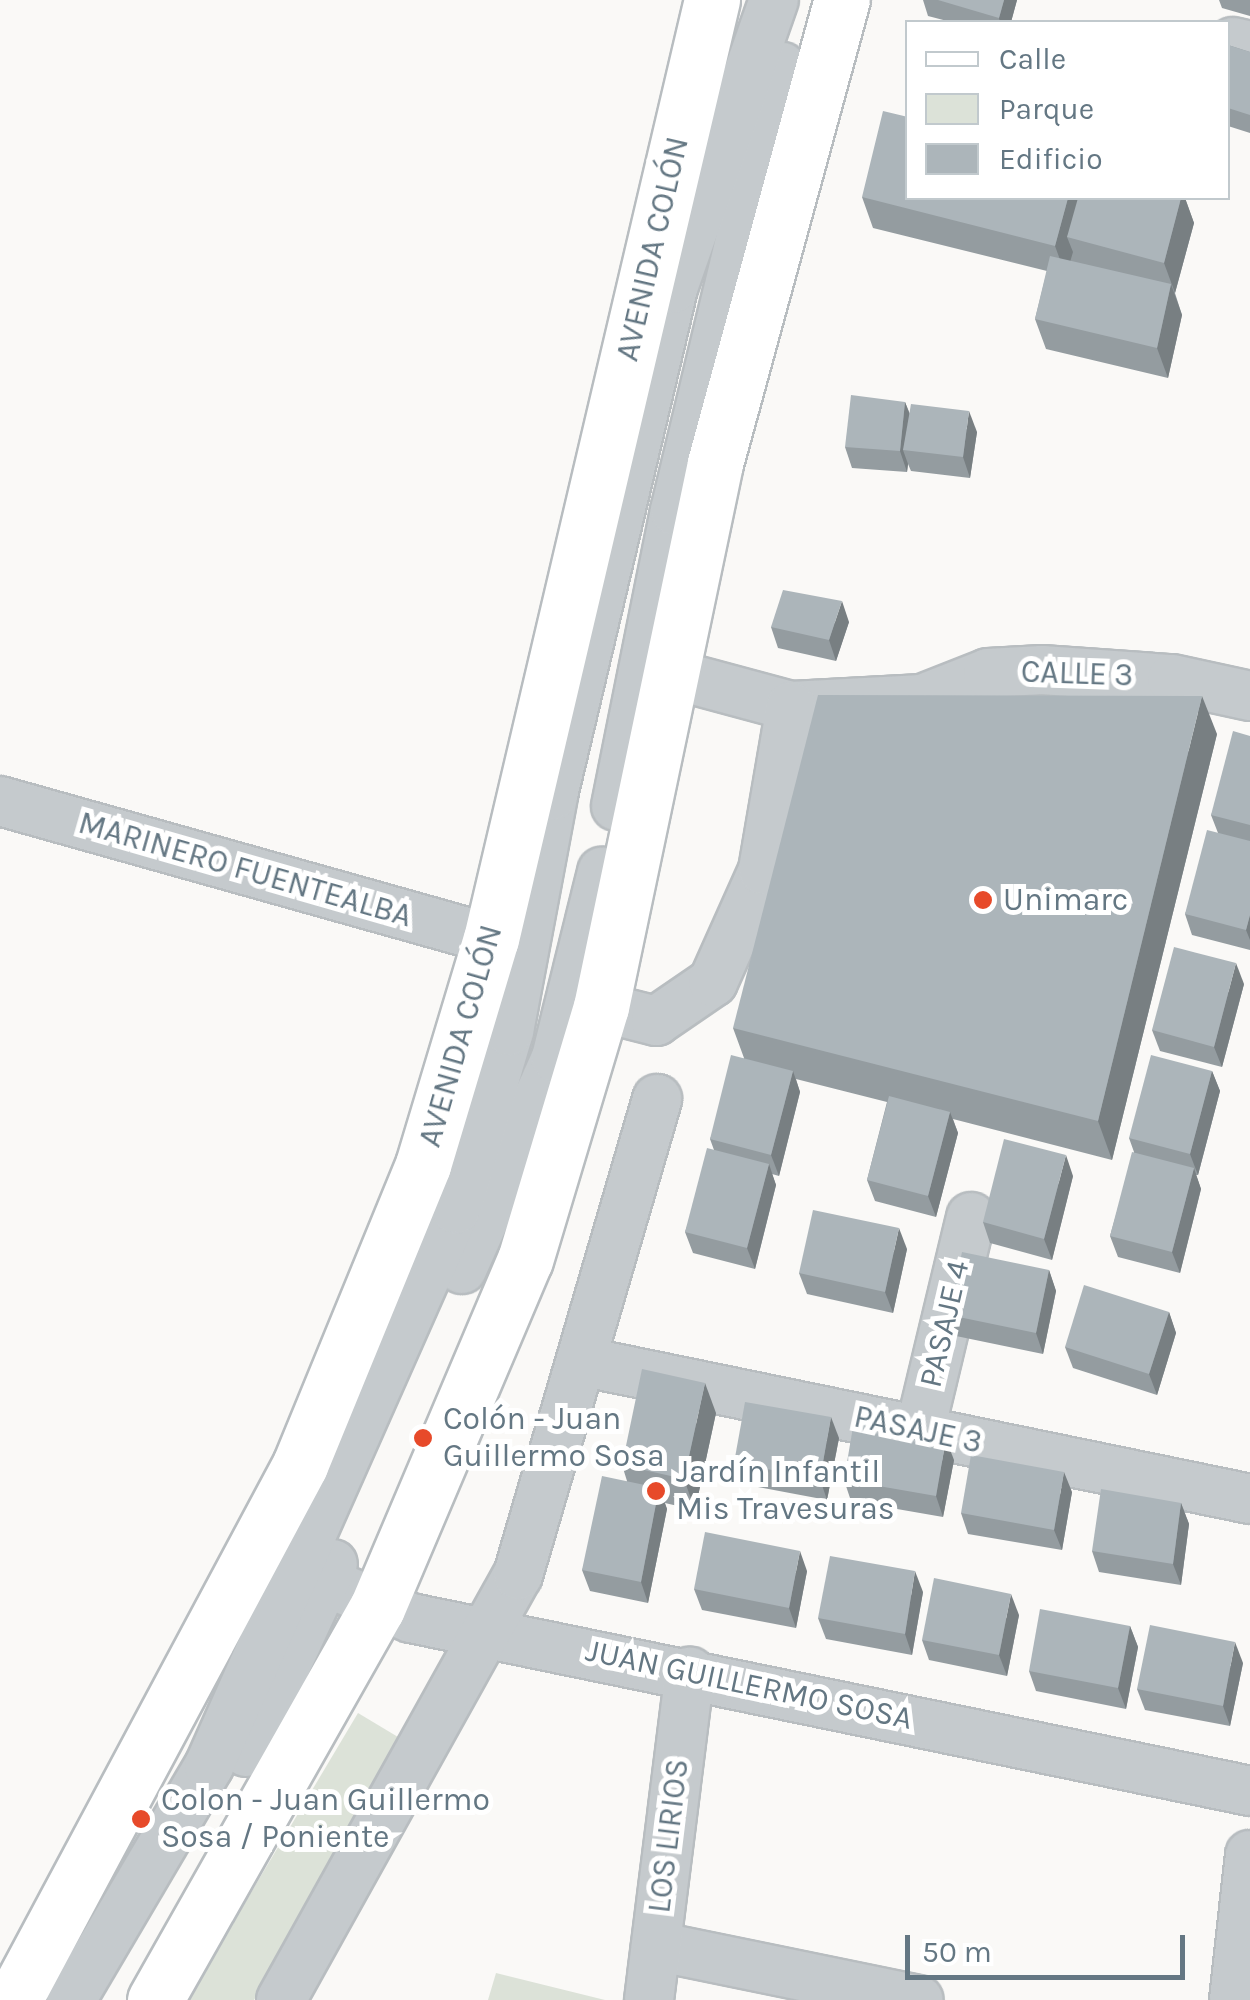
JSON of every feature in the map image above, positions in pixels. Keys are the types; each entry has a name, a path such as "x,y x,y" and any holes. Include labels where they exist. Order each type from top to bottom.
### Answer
{"main road":[{"name":"AVENIDA COLÓN","path":"14,2000 295,1563 490,939 712,0"},
{"path":"155,2000 377,1608 492,1351 601,1007 715,463 842,0"}],"street":[{"path":"71,2000 184,1813 295,1563 389,1377 494,1090 673,288 774,0"},
{"path":"108,2000 277,1693 295,1563 556,1058 674,511 799,0"},
{"name":"CALLE 3","path":"672,674 791,706 922,699 988,673 1042,670 1172,679 1250,696"},
{"path":"601,1007 656,1021 713,982 763,870 791,706"},
{"name":"MARINERO FUENTEALBA","path":"0,801 490,939"},
{"path":"281,2000 492,1632 591,1341 656,1099"},
{"name":"PASAJE 4","path":"920,1430 970,1217"},
{"name":"PASAJE 3","path":"591,1341 920,1430 1250,1499"},
{"name":"JUAN GUILLERMO SOSA","path":"295,1563 377,1608 1250,1791"},
{"name":"LOS LIRIOS","path":"649,2000 690,1672"},
{"path":"1234,2000 1250,1854"},
{"path":"656,1946 919,2000"}],"green space":[{"path":"358,1713 408,1743 254,2000 187,2000"},
{"path":"496,1973 605,2000 488,2000"}],"building":[{"path":"938,0 1004,0 999,18"},
{"path":"1230,46 1250,52 1250,115 1230,109"},
{"path":"883,111 905,116 905,200 1067,200 1055,246 862,197"},
{"path":"1077,200 1180,200 1164,263 1067,237"},
{"path":"1050,256 1171,284 1157,348 1035,319"},
{"path":"851,395 905,402 900,451 845,447"},
{"path":"911,404 969,411 963,457 903,450"},
{"path":"783,590 842,601 829,640 771,627"},
{"name":"Unimarc","path":"818,695 1202,696 1098,1121 733,1028"},
{"path":"1233,731 1250,736 1250,825 1211,815"},
{"path":"1207,830 1250,841 1250,915 1246,930 1185,914"},
{"path":"1174,947 1236,963 1214,1047 1152,1030"},
{"path":"731,1055 793,1071 771,1155 710,1139"},
{"path":"1151,1055 1212,1071 1190,1154 1129,1138"},
{"path":"889,1096 950,1112 928,1196 867,1180"},
{"path":"1004,1139 1066,1155 1044,1239 983,1222"},
{"path":"707,1148 769,1164 747,1248 685,1232"},
{"path":"1132,1152 1194,1168 1172,1252 1110,1236"},
{"path":"813,1210 899,1228 885,1292 799,1273"},
{"path":"962,1252 1049,1270 1036,1333 949,1315"},
{"path":"1084,1285 1169,1312 1149,1374 1065,1347"},
{"path":"642,1369 705,1383 684,1479 622,1465"},
{"path":"745,1402 831,1417 820,1479 734,1463"},
{"path":"854,1421 946,1439 936,1496 844,1480"},
{"path":"971,1455 1064,1472 1054,1530 961,1513"},
{"path":"602,1476 659,1488 641,1582 582,1570"},
{"path":"1101,1489 1181,1503 1173,1564 1092,1551"},
{"path":"705,1532 800,1551 789,1608 694,1589"},
{"path":"830,1556 915,1571 905,1634 818,1618"},
{"path":"934,1578 1011,1594 999,1655 922,1640"},
{"path":"1040,1609 1130,1626 1118,1688 1029,1671"},
{"path":"1150,1625 1235,1642 1223,1706 1137,1689"}],"place":[{"name":"Unimarc","path":"983,900"},
{"name":"Colón - Juan Guillermo Sosa","path":"423,1438"},
{"name":"Jardín Infantil Mis Travesuras","path":"656,1491"},
{"name":"Colon - Juan Guillermo Sosa / Poniente","path":"141,1819"}]}
